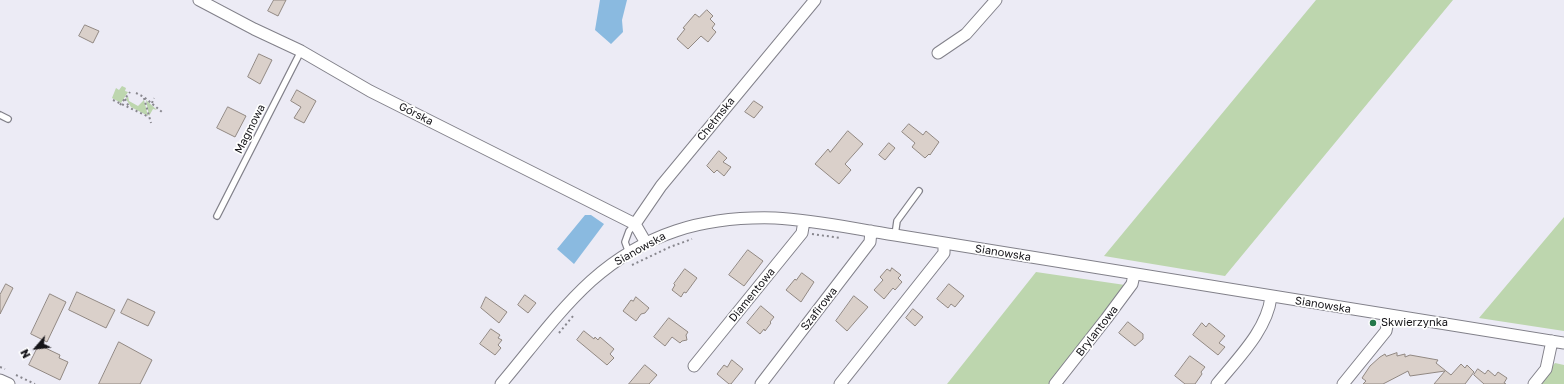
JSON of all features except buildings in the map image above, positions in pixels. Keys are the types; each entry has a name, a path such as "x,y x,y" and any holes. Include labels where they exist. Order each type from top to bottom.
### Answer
{"street":[{"name":"Górska","path":"199,0 254,30 301,51 370,91 636,224"},
{"name":"Chełmska","path":"636,224 661,186 815,0"},
{"path":"938,53 966,34 996,0"},
{"name":"Sianowska","path":"501,384 570,302 607,268 629,253 672,231 704,222 746,218 775,218 804,221 871,231 1134,275 1564,343"},
{"name":"Diamentowa","path":"694,366 802,233 804,221"},
{"path":"636,224 646,243"},
{"name":"Szafirowa","path":"761,384 870,242 871,231"},
{"path":"840,384 944,254 944,243"},
{"name":"Brylantowa","path":"1055,384 1124,296 1132,284 1134,275"},
{"path":"1217,384 1261,328 1270,308 1271,297"},
{"path":"1343,384 1386,331 1389,316"},
{"path":"1534,384 1546,369 1552,342"},
{"path":"0,380 9,384"}],"lane":[{"name":"Magmowa","path":"217,216 301,51"},
{"path":"0,115 8,119"},
{"path":"895,235 897,221 919,192"},
{"path":"629,253 625,242 629,231 636,224"}],"path":[{"path":"121,104 130,92"},
{"path":"136,93 144,97 162,112"},
{"path":"144,97 151,123"},
{"path":"152,103 154,98"},
{"path":"125,99 130,108"},
{"path":"113,100 149,117"}],"green space":[{"path":"1316,0 1453,0 1225,276 1104,256"},
{"path":"122,86 126,88 125,91 128,92 121,103 112,98 116,88 119,90"},
{"path":"128,96 129,101 138,106 144,100 148,116 131,107 126,99"},
{"path":"146,100 157,110 153,109 149,116"},
{"path":"1564,217 1564,331 1479,318"},
{"path":"1036,272 1125,285 1052,384 947,384"},
{"path":"1555,363 1564,365 1564,384 1539,384"}],"water":[{"path":"600,0 627,0 622,20 623,32 611,44 595,30"},
{"path":"585,215 591,215 604,224 574,264 557,249"}],"place":[{"name":"Skwierzynka","path":"1373,323"}]}
